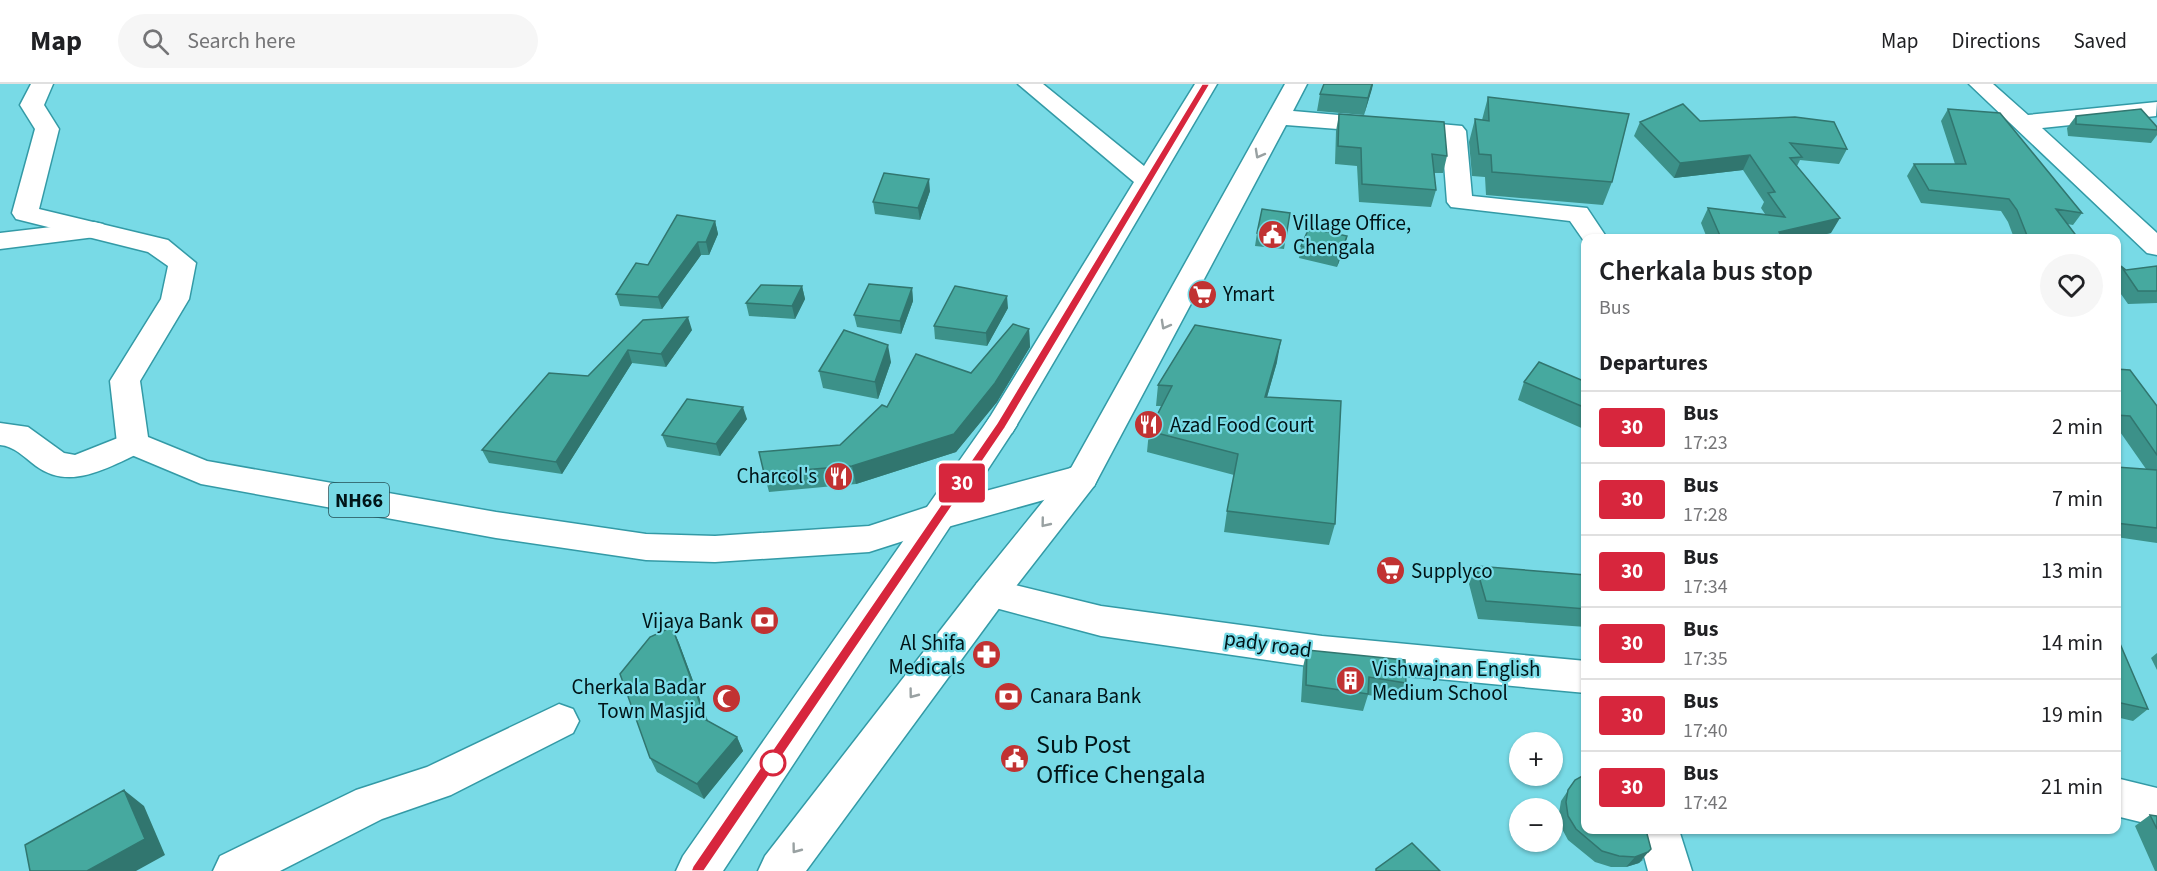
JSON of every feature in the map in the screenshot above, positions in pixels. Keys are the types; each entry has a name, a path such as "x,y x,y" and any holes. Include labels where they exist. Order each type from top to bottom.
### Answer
{"main road":[{"path":"0,434 17,435 56,464 77,467 134,443 125,381 175,299 182,262 158,246 25,213 47,129 32,105 42,84"},
{"path":"1029,84 1148,182"},
{"path":"698,871 1001,426 1206,84"},
{"path":"780,871 990,593 1082,477 1296,84"},
{"path":"1980,84 2023,123 2154,262"},
{"path":"2023,123 2156,109"},
{"path":"1279,117 1454,131 1460,202 1578,214 1591,234"},
{"path":"0,241 94,230"},
{"name":"NH66","path":"134,443 201,472 310,489 496,525 646,547 715,549 869,539 939,516 1082,477"},
{"name":"pady road","path":"990,593 1101,621 1206,636 1322,652 1581,676"},
{"path":"235,871 371,804 437,782 559,720"},
{"path":"2121,798 2157,807"},
{"path":"1659,834 1670,871"}],"building":[{"path":"1324,84 1372,84 1368,98 1320,94"},
{"path":"1488,97 1629,114 1612,182 1492,172 1491,155 1479,154 1475,119 1489,121"},
{"path":"1683,104 1700,121 1795,117 1834,122 1847,149 1790,143 1802,157 1790,158 1840,218 1779,232 1780,234 1719,234 1708,208 1785,217 1768,193 1775,192 1750,155 1680,163 1640,122"},
{"path":"1948,109 2000,113 2082,213 2056,209 2075,234 2026,234 2017,210 2009,199 1929,190 1914,164 1966,164"},
{"path":"2141,109 2157,127 2157,130 2076,124 2076,116"},
{"path":"1339,114 1444,122 1447,156 1432,154 1436,190 1362,184 1361,148 1338,146"},
{"path":"884,173 929,179 918,208 873,202"},
{"path":"1262,209 1290,213 1286,237 1257,233"},
{"path":"677,215 715,221 706,242 698,242 658,297 616,294 636,263 648,265"},
{"path":"1309,228 1347,236 1340,255 1301,246"},
{"path":"2121,266 2126,270 2157,266 2157,291 2138,291"},
{"path":"869,284 912,288 900,321 854,315"},
{"path":"761,285 802,286 792,306 746,303"},
{"path":"955,286 1007,296 986,333 934,326"},
{"path":"688,317 661,354 628,350 556,462 482,450 549,373 588,376 643,320"},
{"path":"1013,324 1029,329 995,383 954,434 852,466 764,473 759,452 840,445 882,405 887,407 916,354 971,373"},
{"path":"1195,325 1281,340 1265,397 1341,401 1335,524 1227,511 1238,454 1149,431 1172,386 1158,385"},
{"path":"844,330 888,345 875,382 819,371"},
{"path":"1539,362 1581,380 1581,406 1524,382"},
{"path":"2121,369 2130,370 2157,406 2157,455 2130,416 2121,415"},
{"path":"687,399 743,407 716,444 662,435"},
{"path":"2121,467 2157,470 2157,528 2121,524"},
{"path":"1476,566 1581,575 1581,609 1486,601"},
{"path":"672,627 706,720 737,737 697,784 650,758 620,674 650,637"},
{"path":"2121,646 2148,709 2121,703"},
{"path":"1307,650 1405,660 1406,683 1369,677 1368,694 1306,685"},
{"path":"1581,777 1581,833 1568,816 1566,802 1568,790 1575,780"},
{"path":"124,790 145,839 87,871 30,871 25,845"},
{"path":"2150,815 2157,816 2157,829"},
{"path":"1582,834 1647,834 1651,849 1635,857 1619,856 1602,851"},
{"path":"1412,843 1440,871 1376,871 1376,869"}],"bus line":[{"name":"30","path":"698,871 722,840 1001,426 1206,84"}],"place":[{"name":"Village Office, Chengala","path":"1272,235"},
{"name":"Ymart","path":"1202,294"},
{"name":"Azad Food Court","path":"1149,425"},
{"name":"Charcol's","path":"838,476"},
{"name":"Supplyco","path":"1390,571"},
{"name":"Vijaya Bank","path":"764,621"},
{"name":"Al Shifa Medicals","path":"986,655"},
{"name":"Vishwajnan English Medium School","path":"1351,681"},
{"name":"Canara Bank","path":"1009,696"},
{"name":"Cherkala Badar Town Masjid","path":"727,699"},
{"name":"Sub Post Office Chengala","path":"1015,759"}]}
